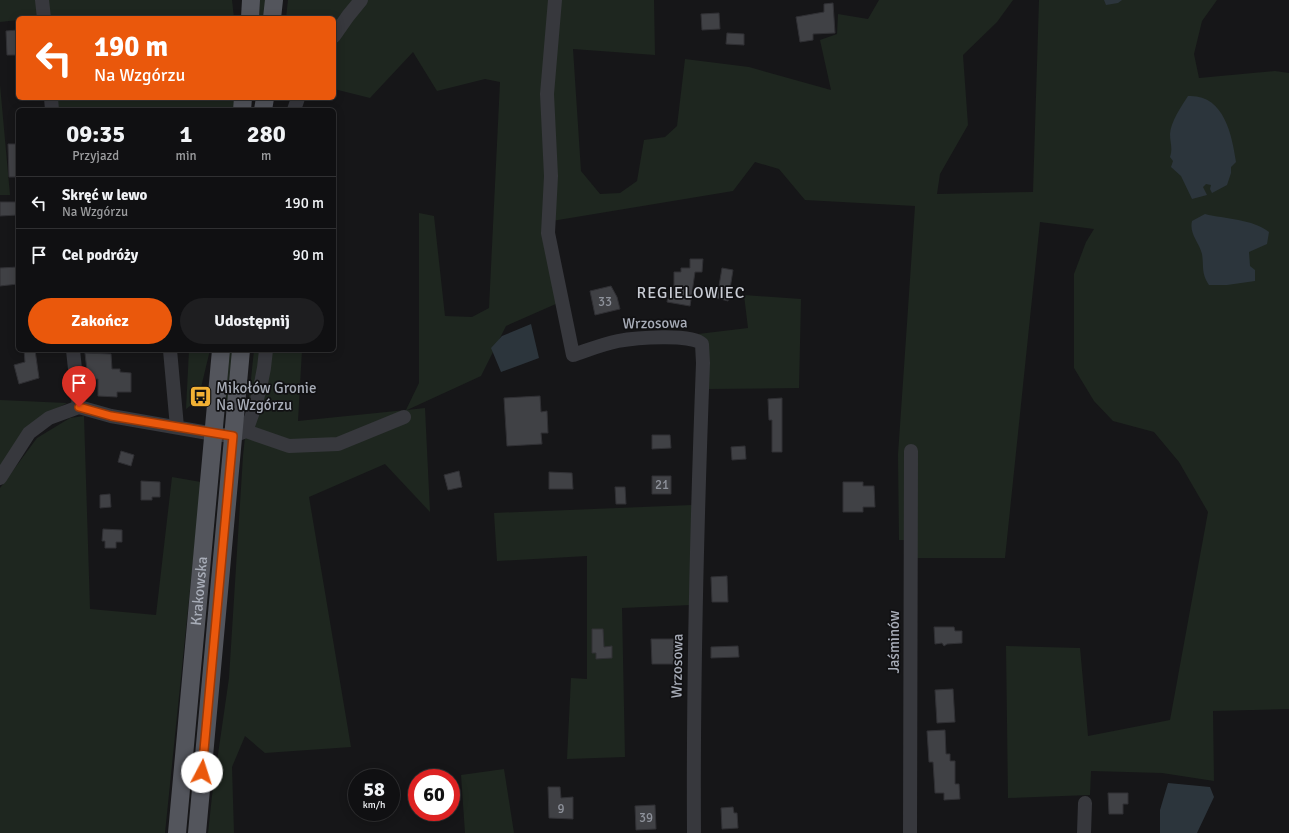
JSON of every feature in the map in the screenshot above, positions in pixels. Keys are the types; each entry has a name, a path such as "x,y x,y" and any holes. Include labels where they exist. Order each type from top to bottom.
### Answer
{"main road":[{"path":"250,16 251,0"},
{"path":"272,16 274,0"},
{"name":"Krakowska","path":"177,833 221,352"},
{"name":"Krakowska","path":"197,833 240,434 241,352"}],"street":[{"path":"42,0 44,16"},
{"path":"336,33 361,0"},
{"name":"Wrzosowa","path":"555,0 547,94 551,176 548,233 573,355 616,341 637,338 688,338 699,340 702,344 703,363 696,567 693,727 694,833"},
{"path":"73,352 79,407"},
{"path":"170,352 177,427"},
{"path":"240,434 257,405 264,373 266,352"},
{"path":"0,478 29,433 49,418 79,407 111,416 214,434 240,434 289,446 338,444 404,417"},
{"name":"Jaśminów","path":"910,451 910,833"},
{"path":"1084,833 1085,803"}],"shaded area":[{"path":"0,0 232,0 234,16 16,16 16,20 0,22"},
{"path":"260,0 267,0 265,16 259,16"},
{"path":"288,0 654,0 655,55 573,49 581,171 600,194 620,193 637,181 644,140 665,137 677,126 685,59 749,67 831,90 820,40 837,34 838,14 868,19 879,0 1013,0 997,22 963,55 968,125 940,174 937,194 1033,192 1039,0 1217,0 1202,21 1194,54 1199,78 1275,71 1289,73 1289,709 1213,711 1214,781 1162,773 1091,771 1090,795 1008,798 1006,646 1080,648 1088,736 1170,720 1208,512 1179,462 1154,432 1113,421 1094,401 1074,368 1074,274 1086,242 1094,229 1040,222 1005,558 915,558 904,540 899,540 898,455 915,206 805,200 779,169 755,162 733,191 552,221 558,303 506,326 481,376 407,410 425,408 430,512 385,464 309,497 351,747 265,753 245,736 232,767 234,833 208,833 229,678 243,456 254,352 302,352 298,421 406,410 419,383 419,213 434,216 445,316 472,317 489,308 500,82 485,79 437,91 413,52 370,98 336,90 336,16 286,16"},
{"path":"1104,0 1122,0 1118,3 1106,5"},
{"path":"0,85 10,195 0,195"},
{"path":"1188,96 1200,97 1210,102 1218,109 1229,129 1236,162 1231,167 1231,173 1227,185 1212,193 1210,189 1211,185 1206,184 1203,187 1207,195 1192,199 1181,176 1171,167 1173,161 1170,157 1170,134 1172,124"},
{"path":"55,100 235,100 233,108 56,108"},
{"path":"1205,214 1255,224 1269,232 1267,244 1249,252 1250,266 1255,270 1255,281 1227,285 1209,285 1206,281 1201,250 1193,234 1191,226 1192,221"},
{"path":"744,295 801,299 799,388 706,389 698,334 748,328"},
{"path":"531,324 539,358 501,372 491,348 502,336"},
{"path":"189,352 210,352 198,400 186,409"},
{"path":"229,352 234,352 229,406 225,408 224,405"},
{"path":"0,400 67,403 36,420 0,470"},
{"path":"84,416 90,609 156,615 172,477 201,482 165,833 0,833 0,488 37,438 70,418"},
{"path":"692,505 691,605 622,608 625,757 567,759 571,678 587,679 587,556 497,561 494,513"},
{"path":"504,769 514,833 465,833 461,775"},
{"path":"1168,783 1210,787 1214,797 1197,833 1160,833 1160,810"}],"building":[{"path":"833,3 835,33 813,34 813,40 800,42 796,17 824,12 824,4"},
{"path":"719,13 720,29 702,30 701,14"},
{"path":"16,30 16,55 7,55 6,31"},
{"path":"727,33 744,34 744,45 726,44"},
{"path":"8,144 16,144 16,177 9,177"},
{"path":"0,202 16,202 16,215 0,216"},
{"path":"690,259 703,259 702,272 695,272 690,306 667,302 669,290 674,291 674,272 681,272 681,268 690,268"},
{"path":"16,267 16,284 0,286 0,268"},
{"path":"722,268 733,270 728,301 717,298"},
{"path":"611,286 617,297 620,309 595,315 590,291"},
{"path":"24,352 35,352 39,378 19,384 14,365 25,362"},
{"path":"85,353 111,354 112,369 120,369 120,372 131,373 131,392 117,392 117,397 98,396 98,379 88,379"},
{"path":"540,396 541,412 547,411 548,433 541,433 542,444 507,446 504,398"},
{"path":"782,398 782,452 772,452 772,420 769,420 768,399"},
{"path":"652,435 670,435 671,448 652,449"},
{"path":"745,446 746,459 732,460 731,447"},
{"path":"121,451 134,455 131,466 118,462"},
{"path":"459,471 462,487 448,490 444,475"},
{"path":"549,472 572,473 573,489 549,489"},
{"path":"652,476 671,476 671,494 652,494"},
{"path":"141,481 160,482 160,497 152,497 152,500 141,500"},
{"path":"843,482 863,482 863,486 874,486 875,507 863,507 863,512 843,512"},
{"path":"615,487 625,487 626,504 616,504"},
{"path":"110,494 111,507 100,508 100,495"},
{"path":"103,529 122,530 122,542 116,542 116,548 105,548 105,541 102,541"},
{"path":"727,576 728,602 712,602 711,577"},
{"path":"934,627 954,627 955,631 962,631 962,643 947,644 944,646 942,643 935,644"},
{"path":"592,629 603,629 604,647 612,646 612,658 596,659 596,653 592,653"},
{"path":"651,639 678,639 678,664 652,664"},
{"path":"738,646 739,657 711,658 711,647"},
{"path":"953,689 955,722 937,723 935,690"},
{"path":"945,730 946,754 950,754 950,761 955,761 955,784 959,784 960,799 944,800 944,793 935,793 933,762 929,762 927,731"},
{"path":"548,787 560,787 561,798 573,797 573,819 549,818"},
{"path":"1108,793 1128,793 1128,804 1123,804 1123,814 1109,814"},
{"path":"655,805 656,829 636,830 635,806"},
{"path":"733,807 734,813 737,813 738,828 722,829 721,808"}],"place":[{"name":"Mikołów Gronie Na Wzgórzu","path":"200,397"}],"district":[{"name":"REGIELOWIEC","path":"691,293"}],"route":[{"path":"79,407 111,416 233,436 202,772"}]}
